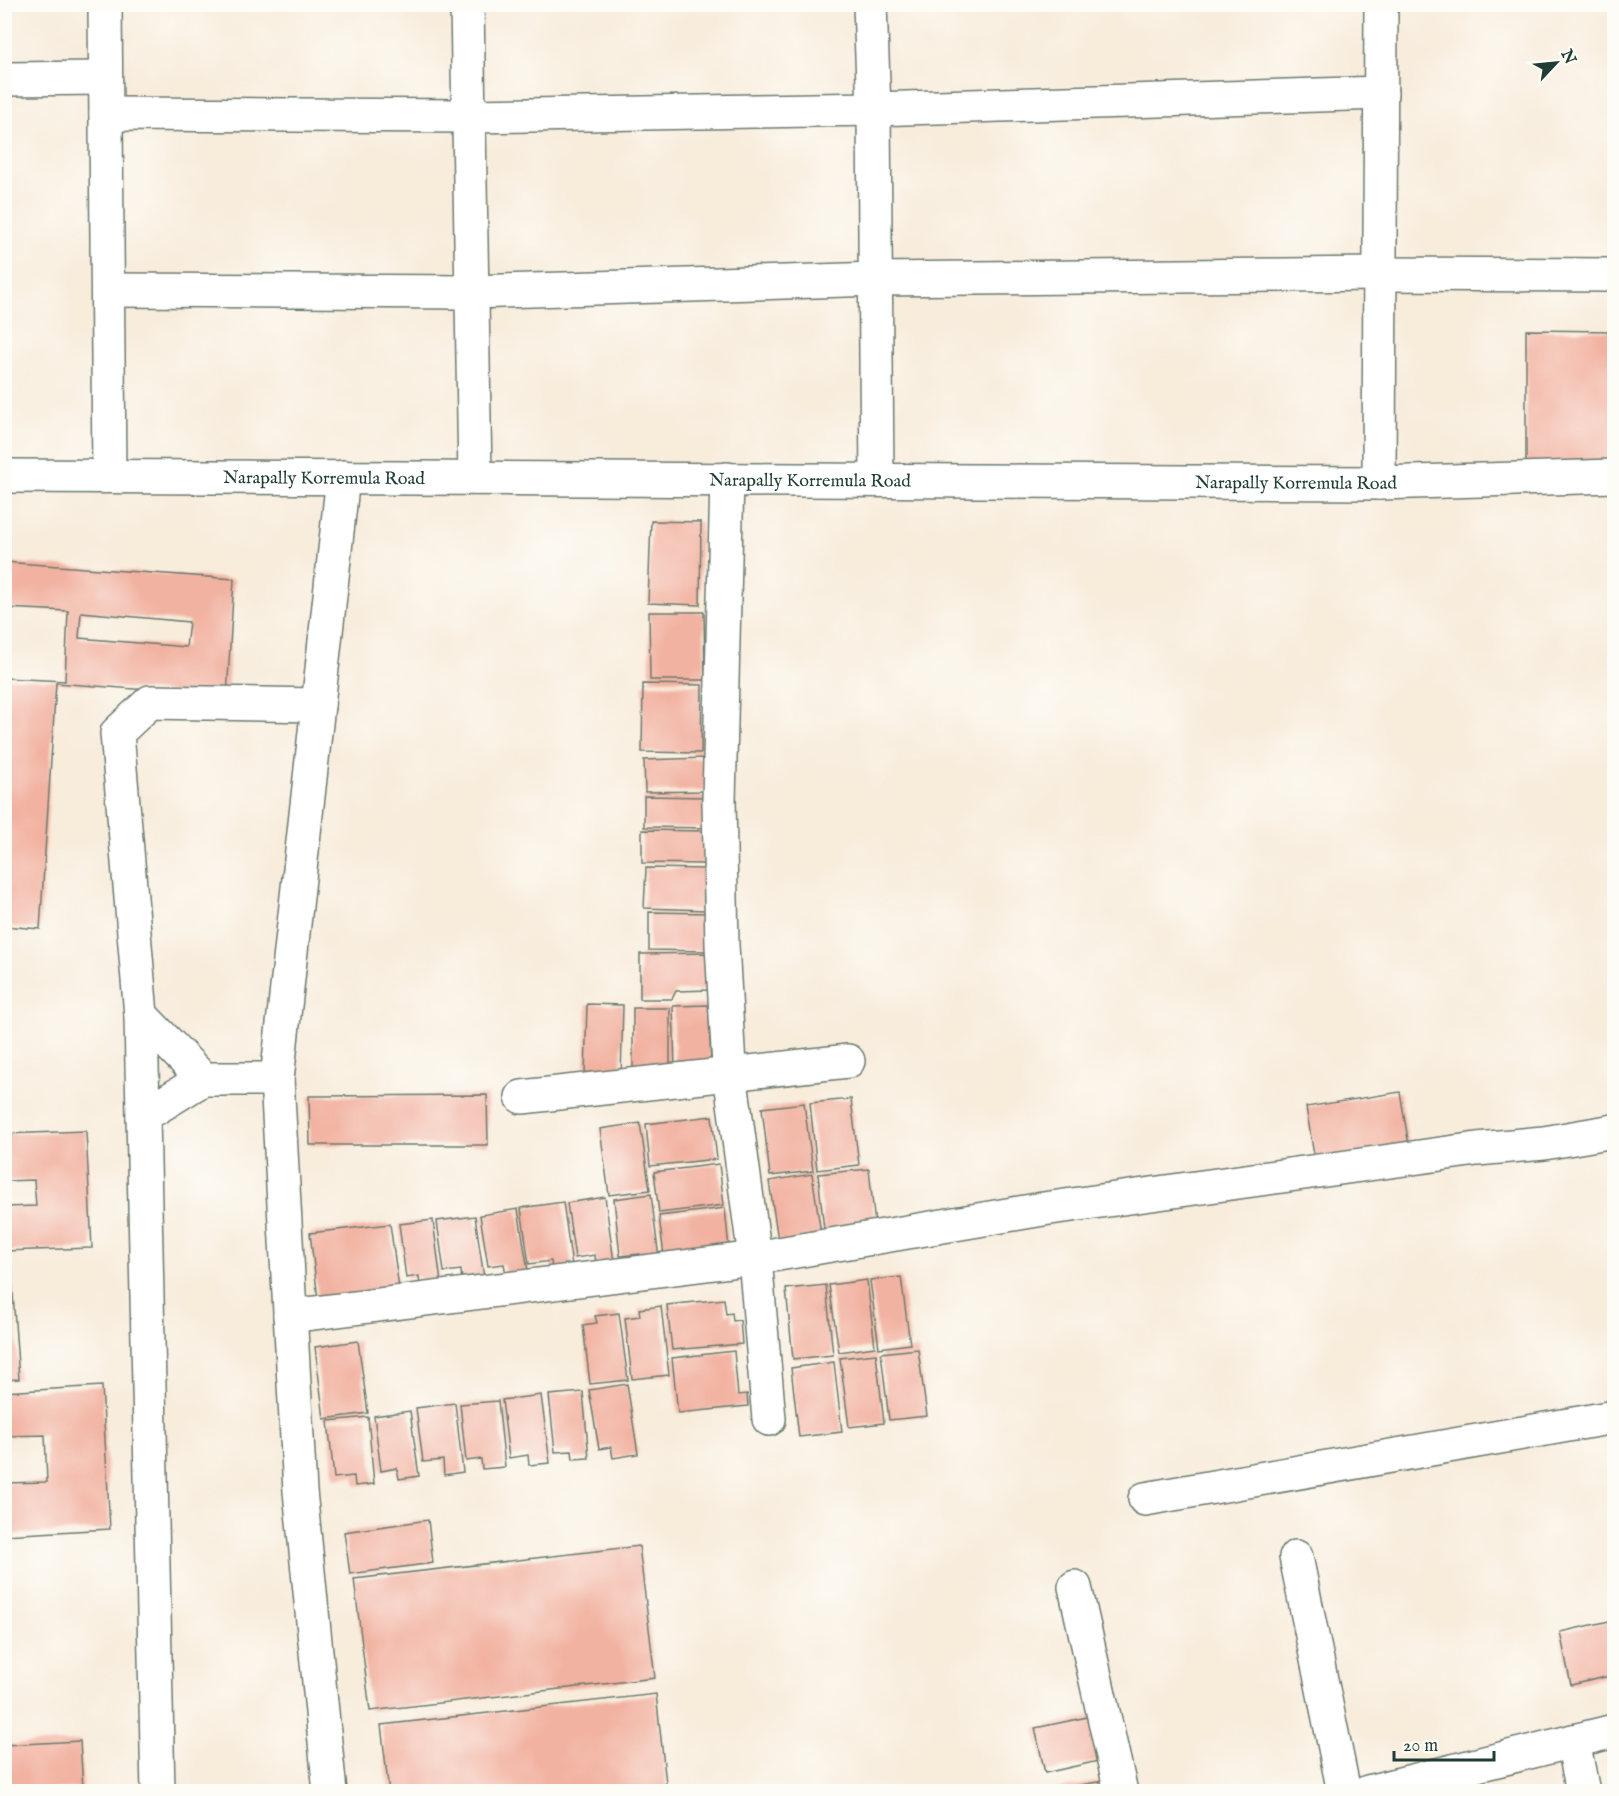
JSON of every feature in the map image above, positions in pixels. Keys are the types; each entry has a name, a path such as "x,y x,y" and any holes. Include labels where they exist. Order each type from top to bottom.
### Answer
{"street":[{"path":"105,4 110,475"},
{"path":"467,4 475,478"},
{"path":"870,4 874,109 877,480"},
{"path":"1379,483 1378,274 1381,4"},
{"path":"4,79 105,78"},
{"path":"106,114 469,116 874,109 1381,93"},
{"path":"108,290 472,292 876,279 1378,274 1614,275"},
{"name":"Narapally Korremula Road","path":"4,476 1379,483 1614,476"},
{"path":"330,1791 300,1491 277,1079 343,477"},
{"path":"727,479 719,801 722,945 730,1076 755,1258 769,1419"},
{"path":"158,1791 141,1015 117,734 150,702 318,705"},
{"path":"141,1015 203,1079"},
{"path":"522,1097 730,1076 848,1061"},
{"path":"142,1116 203,1079 277,1079"},
{"path":"290,1316 755,1258 1043,1209 1477,1149 1544,1143 1614,1131"},
{"path":"1145,1499 1614,1418"},
{"path":"1296,1557 1344,1791"},
{"path":"1075,1587 1121,1791"},
{"path":"1368,1791 1614,1731"},
{"path":"1573,1741 1583,1791"}],"building":[{"path":"1526,330 1614,331 1614,467 1526,467"},
{"path":"651,521 701,522 700,605 648,603"},
{"path":"4,562 234,579 227,696 56,683 40,929 4,926 4,678 65,681 68,611 4,608","holes":["81,612 189,622 186,647 79,638"]},
{"path":"649,612 704,612 705,680 650,680"},
{"path":"643,684 702,685 701,753 642,752"},
{"path":"705,758 705,791 645,792 644,760"},
{"path":"644,796 706,797 706,828 644,827"},
{"path":"642,830 704,831 704,864 642,863"},
{"path":"646,868 707,869 706,910 644,908"},
{"path":"649,912 709,913 709,951 649,950"},
{"path":"711,953 712,990 676,991 672,999 640,999 640,954"},
{"path":"587,1004 623,1005 621,1077 585,1075"},
{"path":"709,1005 711,1069 675,1069 673,1006"},
{"path":"633,1008 670,1008 670,1072 633,1072"},
{"path":"1400,1092 1409,1146 1315,1161 1306,1107"},
{"path":"487,1095 488,1145 310,1145 309,1096"},
{"path":"851,1099 859,1165 817,1170 810,1103"},
{"path":"804,1103 813,1171 770,1176 762,1108"},
{"path":"712,1116 717,1159 650,1166 646,1124"},
{"path":"640,1123 650,1190 609,1195 600,1129"},
{"path":"86,1131 92,1248 4,1251 4,1207 36,1206 34,1180 4,1181 4,1134"},
{"path":"719,1164 724,1205 659,1213 654,1172"},
{"path":"869,1169 876,1234 825,1239 818,1174"},
{"path":"812,1174 822,1240 779,1246 769,1181"},
{"path":"651,1194 659,1259 641,1261 640,1254 620,1256 614,1199"},
{"path":"605,1197 614,1262 596,1264 595,1255 575,1258 567,1203"},
{"path":"563,1202 572,1266 552,1269 551,1261 529,1264 521,1208"},
{"path":"725,1208 729,1249 664,1256 659,1216"},
{"path":"518,1209 528,1271 506,1274 504,1264 488,1266 480,1215"},
{"path":"475,1216 484,1278 462,1281 461,1270 444,1272 437,1221"},
{"path":"433,1220 441,1283 420,1286 419,1276 406,1278 399,1224"},
{"path":"390,1224 399,1288 318,1299 310,1233"},
{"path":"11,1266 19,1379 4,1380 4,1267"},
{"path":"901,1277 910,1344 879,1348 870,1280"},
{"path":"867,1280 875,1347 839,1352 829,1285"},
{"path":"826,1285 833,1355 793,1359 786,1289"},
{"path":"724,1299 726,1314 732,1313 733,1321 740,1320 742,1344 672,1350 667,1305"},
{"path":"661,1306 669,1375 632,1379 625,1318 640,1316 639,1309"},
{"path":"619,1313 628,1380 590,1384 583,1325 597,1323 595,1316"},
{"path":"358,1341 368,1413 324,1419 315,1347"},
{"path":"918,1349 927,1416 889,1420 881,1353"},
{"path":"734,1351 738,1395 747,1394 748,1406 678,1413 672,1358"},
{"path":"876,1354 884,1423 849,1427 840,1358"},
{"path":"834,1362 842,1432 799,1437 791,1368"},
{"path":"627,1384 638,1454 613,1458 611,1447 599,1449 589,1390"},
{"path":"102,1386 110,1529 4,1535 4,1483 47,1482 45,1435 4,1436 4,1392"},
{"path":"583,1392 589,1458 573,1459 572,1451 555,1452 549,1395"},
{"path":"541,1395 550,1463 529,1465 528,1455 509,1458 502,1400"},
{"path":"498,1401 505,1467 482,1469 481,1459 466,1461 460,1404"},
{"path":"455,1403 463,1472 444,1475 443,1460 423,1462 416,1408"},
{"path":"410,1411 419,1476 399,1479 397,1468 381,1471 374,1416"},
{"path":"368,1417 374,1484 355,1486 354,1476 334,1478 328,1421"},
{"path":"428,1520 433,1563 350,1574 344,1532"},
{"path":"639,1546 655,1678 370,1711 354,1579"},
{"path":"1614,1620 1614,1675 1571,1685 1560,1632"},
{"path":"656,1694 667,1792 389,1792 381,1725"},
{"path":"1097,1715 1107,1759 1045,1773 1035,1728"},
{"path":"80,1741 83,1788 4,1792 4,1745"},
{"path":"1108,1780 1110,1792 1053,1792 1053,1790"}]}
